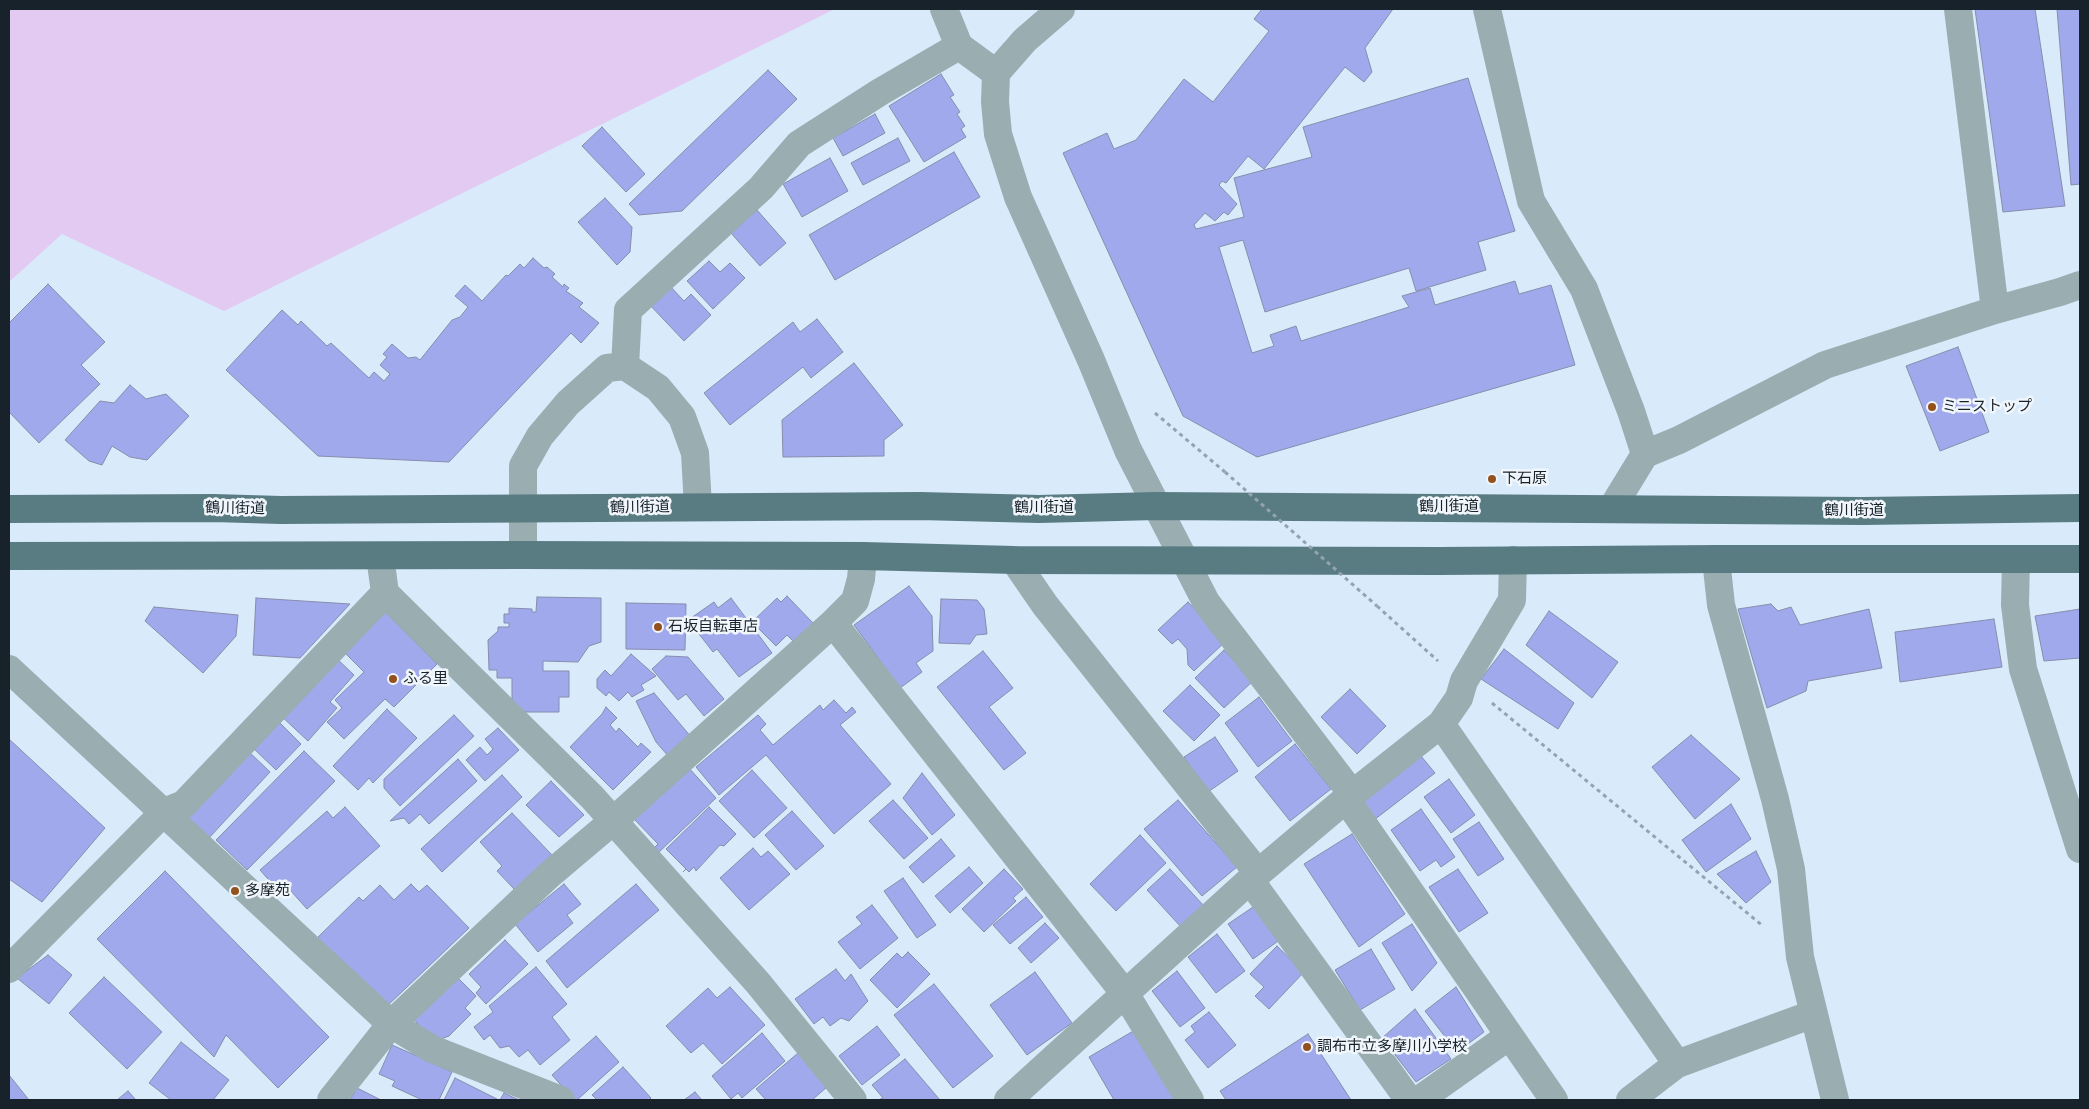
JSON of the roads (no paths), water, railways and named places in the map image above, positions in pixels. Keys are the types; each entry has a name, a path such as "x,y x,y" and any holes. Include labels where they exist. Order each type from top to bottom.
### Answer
{"main road":[{"name":"鶴川街道","path":"9,509 523,509 920,506 1039,509 1156,506 1863,511 2080,508"},
{"path":"9,556 862,556 1014,560 2080,559"}],"street":[{"path":"944,9 959,46 996,73"},
{"path":"1061,9 1025,40 996,73 995,102 998,134 1018,197 1091,360 1128,450 1206,602 1349,797 1554,1100"},
{"path":"1487,9 1531,201 1584,289 1631,411 1645,454"},
{"path":"1958,9 1995,310"},
{"path":"625,366 628,310 761,188 799,144 880,92 959,46"},
{"path":"1612,508 1645,454 1679,440 1825,365 1995,310 2080,285"},
{"path":"523,555 523,466 540,436 568,403 607,368 625,366 658,388 682,418 695,454 698,507"},
{"path":"380,556 385,593 592,797 758,983 853,1100"},
{"path":"330,1100 391,1024 549,875 614,821 855,601 862,579 862,556"},
{"path":"1716,559 1721,605 1775,799 1791,869 1800,957 1835,1100"},
{"path":"2016,559 2015,605 2022,668 2080,849"},
{"path":"1014,560 1045,605 1254,877 1409,1100"},
{"path":"1008,1100 1254,877 1349,797 1441,724 1459,698 1464,682 1512,600 1513,560"},
{"path":"9,969 164,812 184,804 385,593"},
{"path":"833,623 1126,995 1190,1100"},
{"path":"9,669 391,1024 432,1049 562,1100"},
{"path":"1441,724 1677,1064"},
{"path":"1630,1100 1677,1064 1813,1014"},
{"path":"1419,1100 1509,1036"}],"place":[{"name":"ミニストップ","path":"1932,407"},
{"name":"下石原","path":"1492,479"},
{"name":"石坂自転車店","path":"658,627"},
{"name":"ふる里","path":"393,679"},
{"name":"多摩苑","path":"235,891"},
{"name":"調布市立多摩川小学校","path":"1307,1047"}]}
